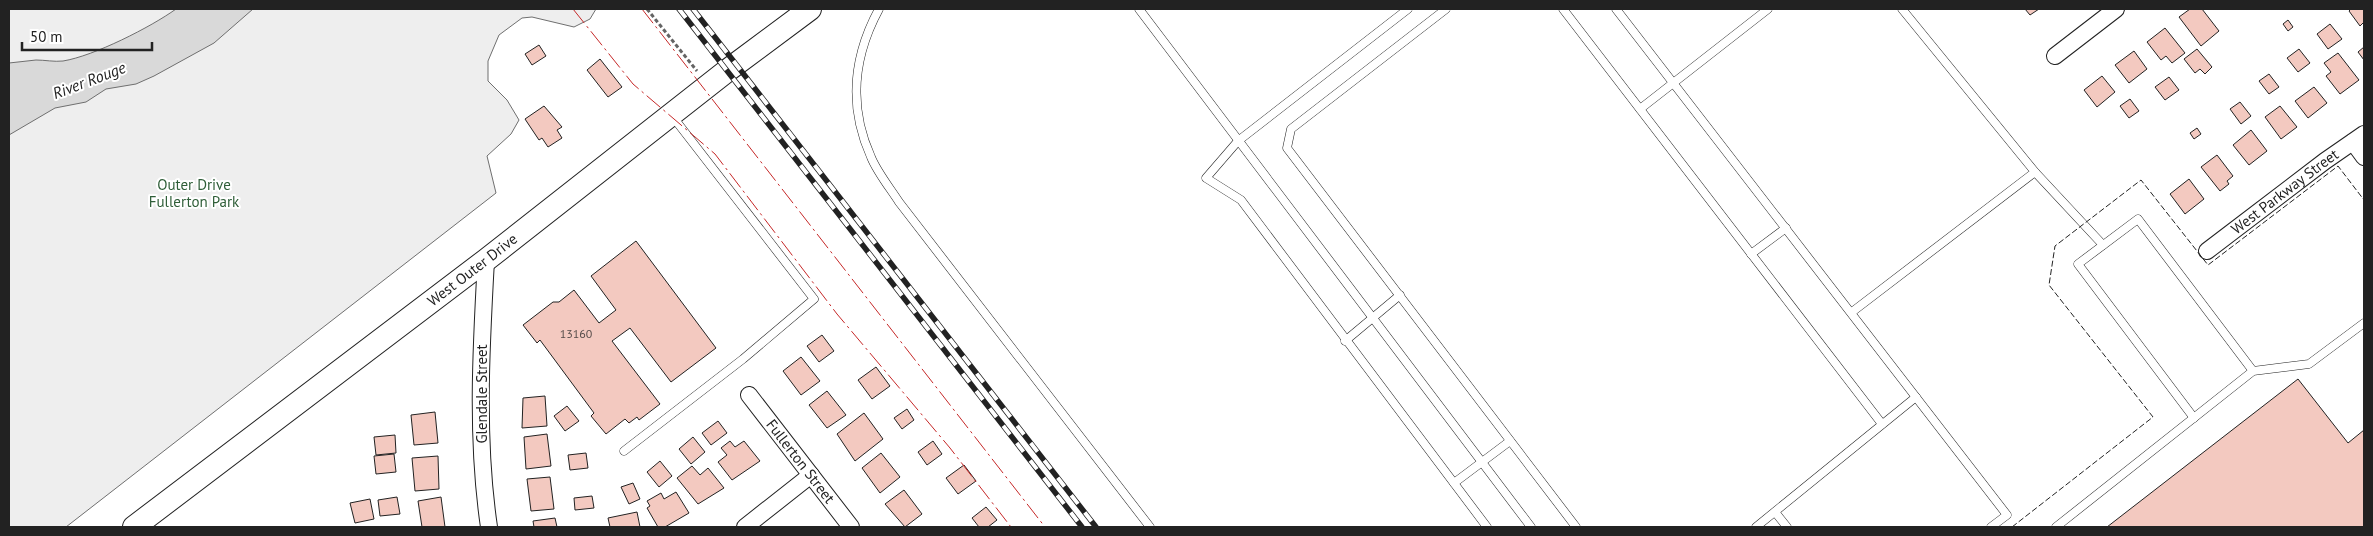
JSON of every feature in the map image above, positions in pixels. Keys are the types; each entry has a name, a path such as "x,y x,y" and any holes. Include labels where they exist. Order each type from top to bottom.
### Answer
{"main road":[{"name":"West Outer Drive","path":"134,527 486,260 708,86 810,9"}],"street":[{"path":"2055,56 2116,9"},
{"path":"2358,138 2364,157"},
{"name":"West Parkway Street","path":"2206,251 2358,138"},
{"name":"Glendale Street","path":"486,260 480,362 484,491 489,527"},
{"name":"Fullerton Street","path":"749,395 851,527"},
{"path":"745,527 811,475"}],"lane":[{"path":"879,9 866,33 859,57 855,88 860,123 871,157 900,202 1150,527"},
{"path":"1139,9 1531,527"},
{"path":"1408,9 1238,141 1206,178 1241,200 1487,527"},
{"path":"1446,9 1291,129 1288,148 1576,527"},
{"path":"1563,9 1882,424"},
{"path":"1616,9 2007,515 1991,527"},
{"path":"1640,109 1768,9"},
{"path":"1902,9 2034,172 2102,245"},
{"path":"624,451 743,359 814,299 672,115"},
{"path":"1852,312 2034,172"},
{"path":"2194,418 2078,264 2138,219 2254,370"},
{"path":"1752,254 1786,228"},
{"path":"1345,340 1400,295"},
{"path":"2056,527 2254,370 2309,364 2364,324"},
{"path":"1756,527 1916,397"},
{"path":"1454,483 1510,441"},
{"path":"1775,512 1786,527"}],"path":[{"path":"647,9 708,86"}],"green space":[{"name":"Outer Drive Fullerton Park","path":"9,9 596,9 590,19 574,27 532,17 522,18 499,35 488,61 488,81 507,100 519,120 511,134 487,156 496,193 66,527 9,527"}],"water":[{"name":"River Rouge","path":"176,9 253,9 214,43 154,76 136,84 106,89 86,102 55,108 9,135 9,63 36,60 63,61 76,58 122,40"}],"building":[{"path":"2025,9 2039,9 2030,15"},
{"path":"2190,9 2202,9 2219,31 2201,46 2179,17"},
{"path":"2351,9 2364,9 2364,22 2360,26 2349,11"},
{"path":"2288,20 2293,27 2288,31 2283,24"},
{"path":"2330,24 2342,39 2328,49 2317,34"},
{"path":"2165,28 2185,53 2172,63 2166,56 2161,60 2147,42"},
{"path":"539,45 546,56 532,65 525,54"},
{"path":"2364,47 2364,60 2358,52"},
{"path":"2197,49 2212,67 2205,74 2200,69 2195,73 2184,59"},
{"path":"2299,49 2310,63 2298,72 2287,58"},
{"path":"2134,51 2147,69 2129,83 2115,65"},
{"path":"2338,53 2359,80 2340,94 2326,76 2331,72 2324,63"},
{"path":"600,59 622,87 608,97 587,70"},
{"path":"2269,74 2279,87 2269,94 2259,81"},
{"path":"2102,76 2115,92 2097,107 2084,90"},
{"path":"2169,77 2179,90 2165,100 2155,87"},
{"path":"2314,87 2327,103 2308,118 2295,101"},
{"path":"2130,99 2139,111 2129,118 2120,106"},
{"path":"2240,102 2251,116 2241,124 2230,109"},
{"path":"544,106 562,127 557,130 562,138 548,147 542,138 539,140 525,119"},
{"path":"2280,106 2297,127 2281,139 2265,117"},
{"path":"2197,128 2201,134 2194,139 2190,133"},
{"path":"2251,130 2267,151 2249,165 2233,145"},
{"path":"2217,155 2233,176 2227,181 2229,184 2220,191 2201,167"},
{"path":"2189,179 2204,199 2185,214 2170,194"},
{"path":"636,241 716,348 671,382 630,328 612,341 660,404 639,420 637,417 629,423 625,419 606,434 591,416 594,413 540,340 537,343 523,325 553,302 559,302 574,290 599,323 616,310 591,276"},
{"path":"822,335 834,351 819,362 807,346"},
{"path":"801,357 820,381 801,395 783,371"},
{"path":"876,367 890,386 872,399 858,380"},
{"path":"2298,379 2348,443 2364,430 2364,527 2107,527"},
{"path":"827,391 846,415 827,428 809,405"},
{"path":"545,396 547,426 522,428 523,398"},
{"path":"567,406 579,421 565,431 554,416"},
{"path":"907,409 914,420 902,429 894,418"},
{"path":"435,412 438,443 414,445 411,415"},
{"path":"864,413 883,439 855,461 837,434"},
{"path":"718,421 727,433 711,445 702,433"},
{"path":"547,434 551,466 526,469 524,437"},
{"path":"395,435 396,453 376,455 374,437"},
{"path":"693,437 705,452 691,464 679,449"},
{"path":"730,441 735,447 744,441 760,461 732,480 718,462 727,455 721,448"},
{"path":"933,441 942,454 927,465 918,452"},
{"path":"586,453 588,468 570,470 568,455"},
{"path":"881,453 900,477 880,493 862,468"},
{"path":"394,454 396,472 376,474 374,456"},
{"path":"438,456 439,489 415,491 412,458"},
{"path":"660,461 672,476 659,487 647,472"},
{"path":"964,465 976,481 958,494 946,478"},
{"path":"692,466 700,475 708,468 724,488 698,504 677,478"},
{"path":"550,477 554,509 531,511 527,479"},
{"path":"633,483 640,499 629,504 621,487"},
{"path":"904,490 922,514 905,527 885,504"},
{"path":"676,492 689,513 665,527 658,527 647,508 650,506 647,501 661,493 664,499"},
{"path":"592,496 594,508 575,510 574,498"},
{"path":"397,497 400,514 380,516 378,500"},
{"path":"441,497 445,527 422,527 418,501"},
{"path":"370,499 374,519 355,523 350,503"},
{"path":"986,507 997,520 988,527 979,527 972,518"},
{"path":"637,512 640,527 610,527 608,518"},
{"path":"555,518 557,527 534,527 533,521"}],"railway":[{"path":"679,9 1082,527"},
{"path":"693,9 1096,527"}],"fence":[{"path":"2012,527 2153,417 2049,285 2055,246 2141,180 2208,265 2338,166 2364,200"}],"power":[{"path":"573,9 633,84 715,154 837,314 950,448 1011,527"},
{"path":"642,9 1045,527"}]}
